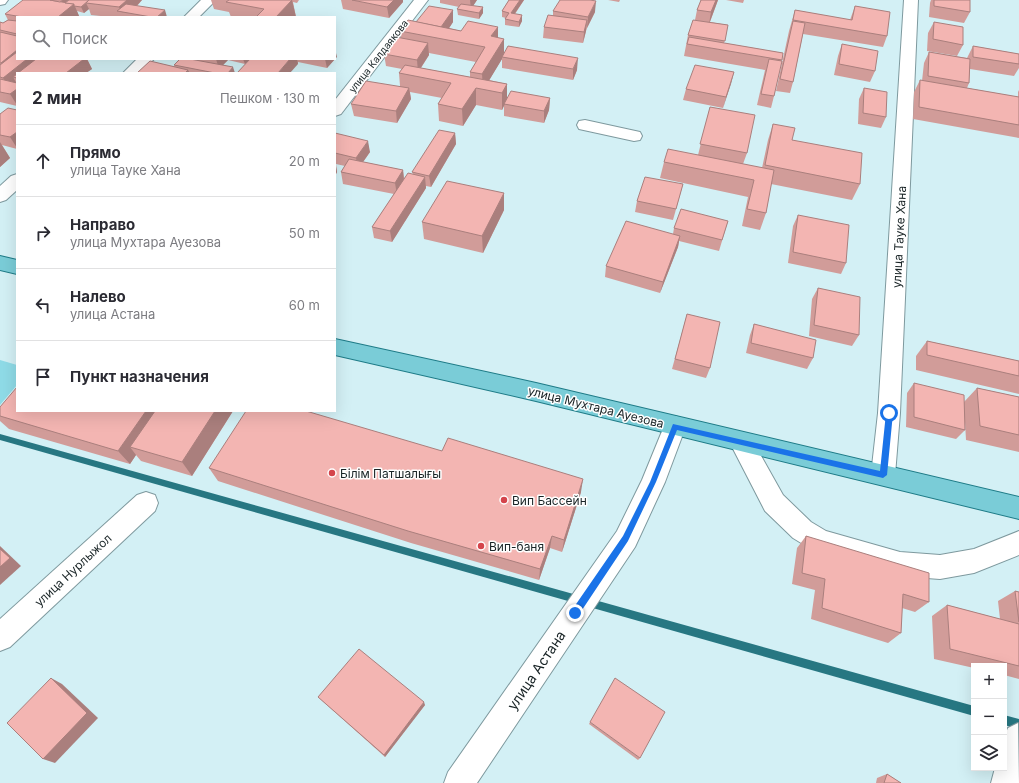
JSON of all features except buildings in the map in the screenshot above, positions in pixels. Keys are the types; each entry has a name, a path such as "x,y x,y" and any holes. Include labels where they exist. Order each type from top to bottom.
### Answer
{"main road":[{"path":"0,263 16,267"},
{"name":"улица Мухтара Ауезова","path":"336,347 529,391 1019,508"}],"street":[{"path":"192,16 209,0"},
{"name":"улица Калдаякова","path":"336,110 422,0"},
{"name":"улица Тауке Хана","path":"883,475 890,405 911,0"},
{"path":"132,72 145,60"},
{"path":"585,125 634,136"},
{"path":"0,196 16,181"},
{"name":"улица Астана","path":"459,783 626,539 653,482 675,426"},
{"path":"742,443 774,503 802,530 820,541 900,564 940,567 974,561 1019,543"},
{"name":"улица Нурлыжол","path":"0,637 146,503"},
{"path":"1006,783 1018,738"}],"shaded area":[{"path":"0,360 16,365 16,386 0,405"}],"waterway":[{"path":"0,437 971,710"},
{"path":"1007,721 1019,724"}],"place":[{"name":"Білім Патшалығы","path":"332,473"},
{"name":"Вип Бассейн","path":"504,500"},
{"name":"Вип-баня","path":"481,546"}],"route":[{"path":"575,613 626,539 653,482 675,426 883,475 889,413"}]}
